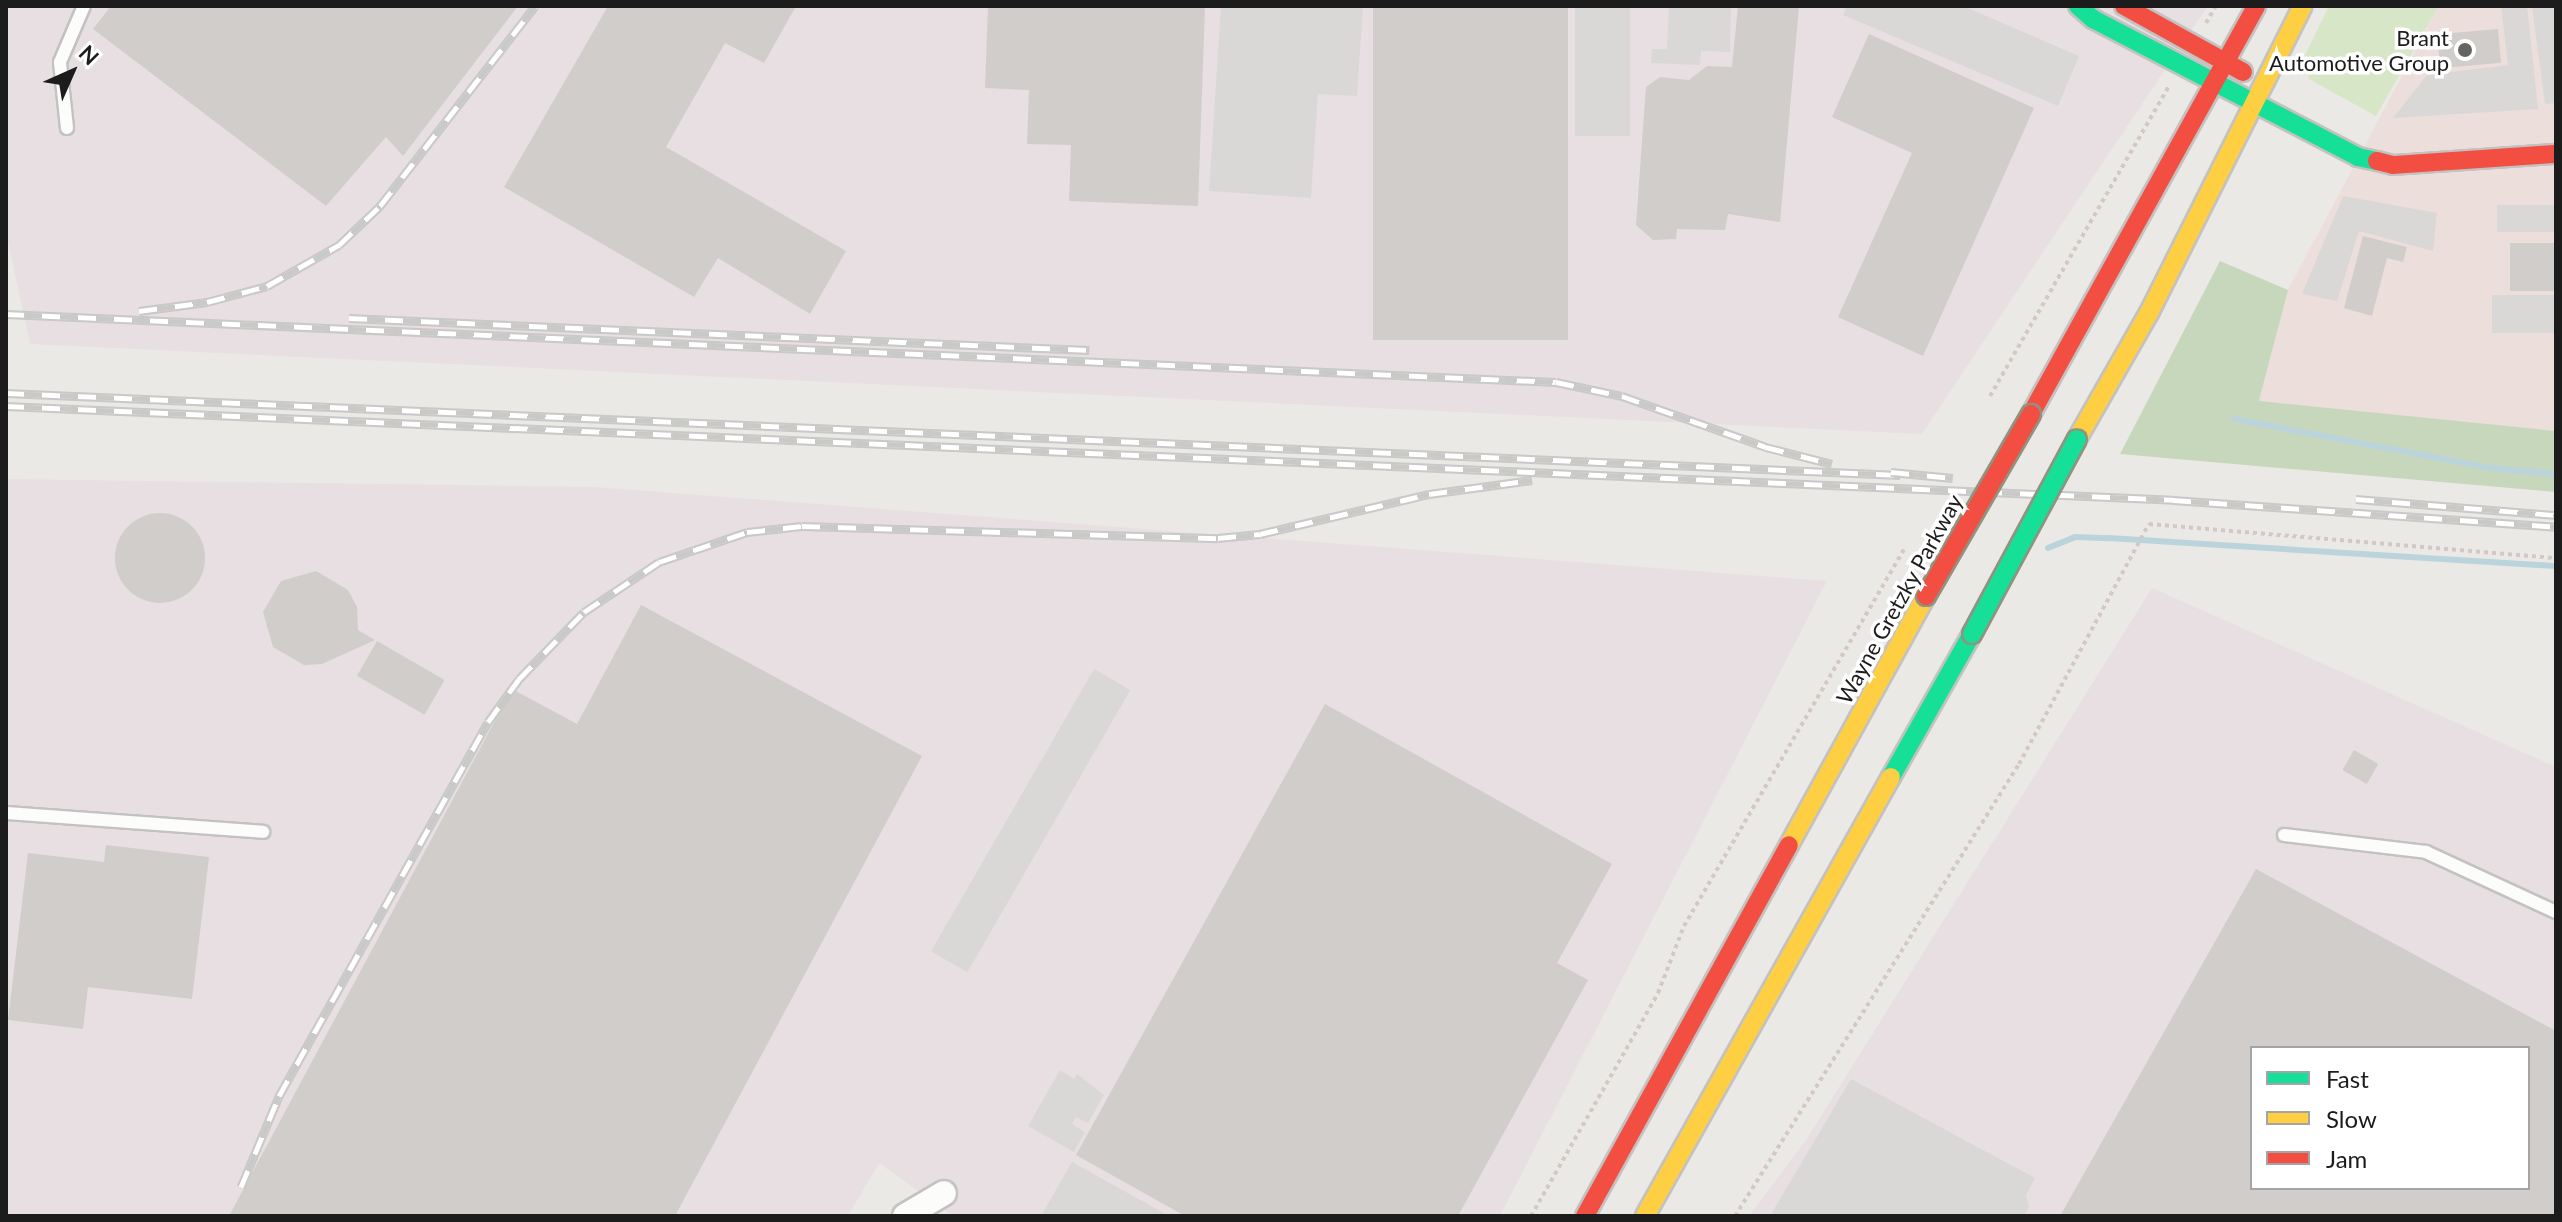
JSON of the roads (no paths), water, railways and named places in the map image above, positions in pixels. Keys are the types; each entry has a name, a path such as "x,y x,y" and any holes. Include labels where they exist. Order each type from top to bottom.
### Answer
{"main road":[{"path":"2078,6 2254,106 2358,157 2393,165 2556,154"},
{"path":"2124,6 2287,97"},
{"name":"Wayne Gretzky Parkway","path":"1585,1216 1926,596 2031,414 2256,6"},
{"path":"1645,1216 2149,313 2303,6"},
{"path":"2362,136 2387,149 2393,165"}],"street":[{"path":"905,1216 944,1193"}],"lane":[{"path":"67,128 60,62 84,6"},
{"path":"6,813 263,832"},
{"path":"2284,835 2426,852 2556,912"}],"waterway":[{"path":"2234,419 2490,468 2556,474"},
{"path":"2048,548 2075,537 2109,538 2556,566"}],"railway":[{"path":"139,311 207,302 267,286 339,245 380,206 535,6"},
{"path":"6,314 1556,382 1622,396 1766,447 1832,464"},
{"path":"349,318 1089,350"},
{"path":"6,393 1900,475"},
{"path":"6,406 2173,500 2556,527"},
{"path":"1891,472 1953,478"},
{"path":"241,1187 279,1096 488,722 519,679 584,612 659,562 747,532 802,526 1218,538 1260,534 1429,494 1532,480"},
{"path":"2356,499 2556,515"}],"place":[{"name":"Brant Automotive Group","path":"2465,50"}]}
